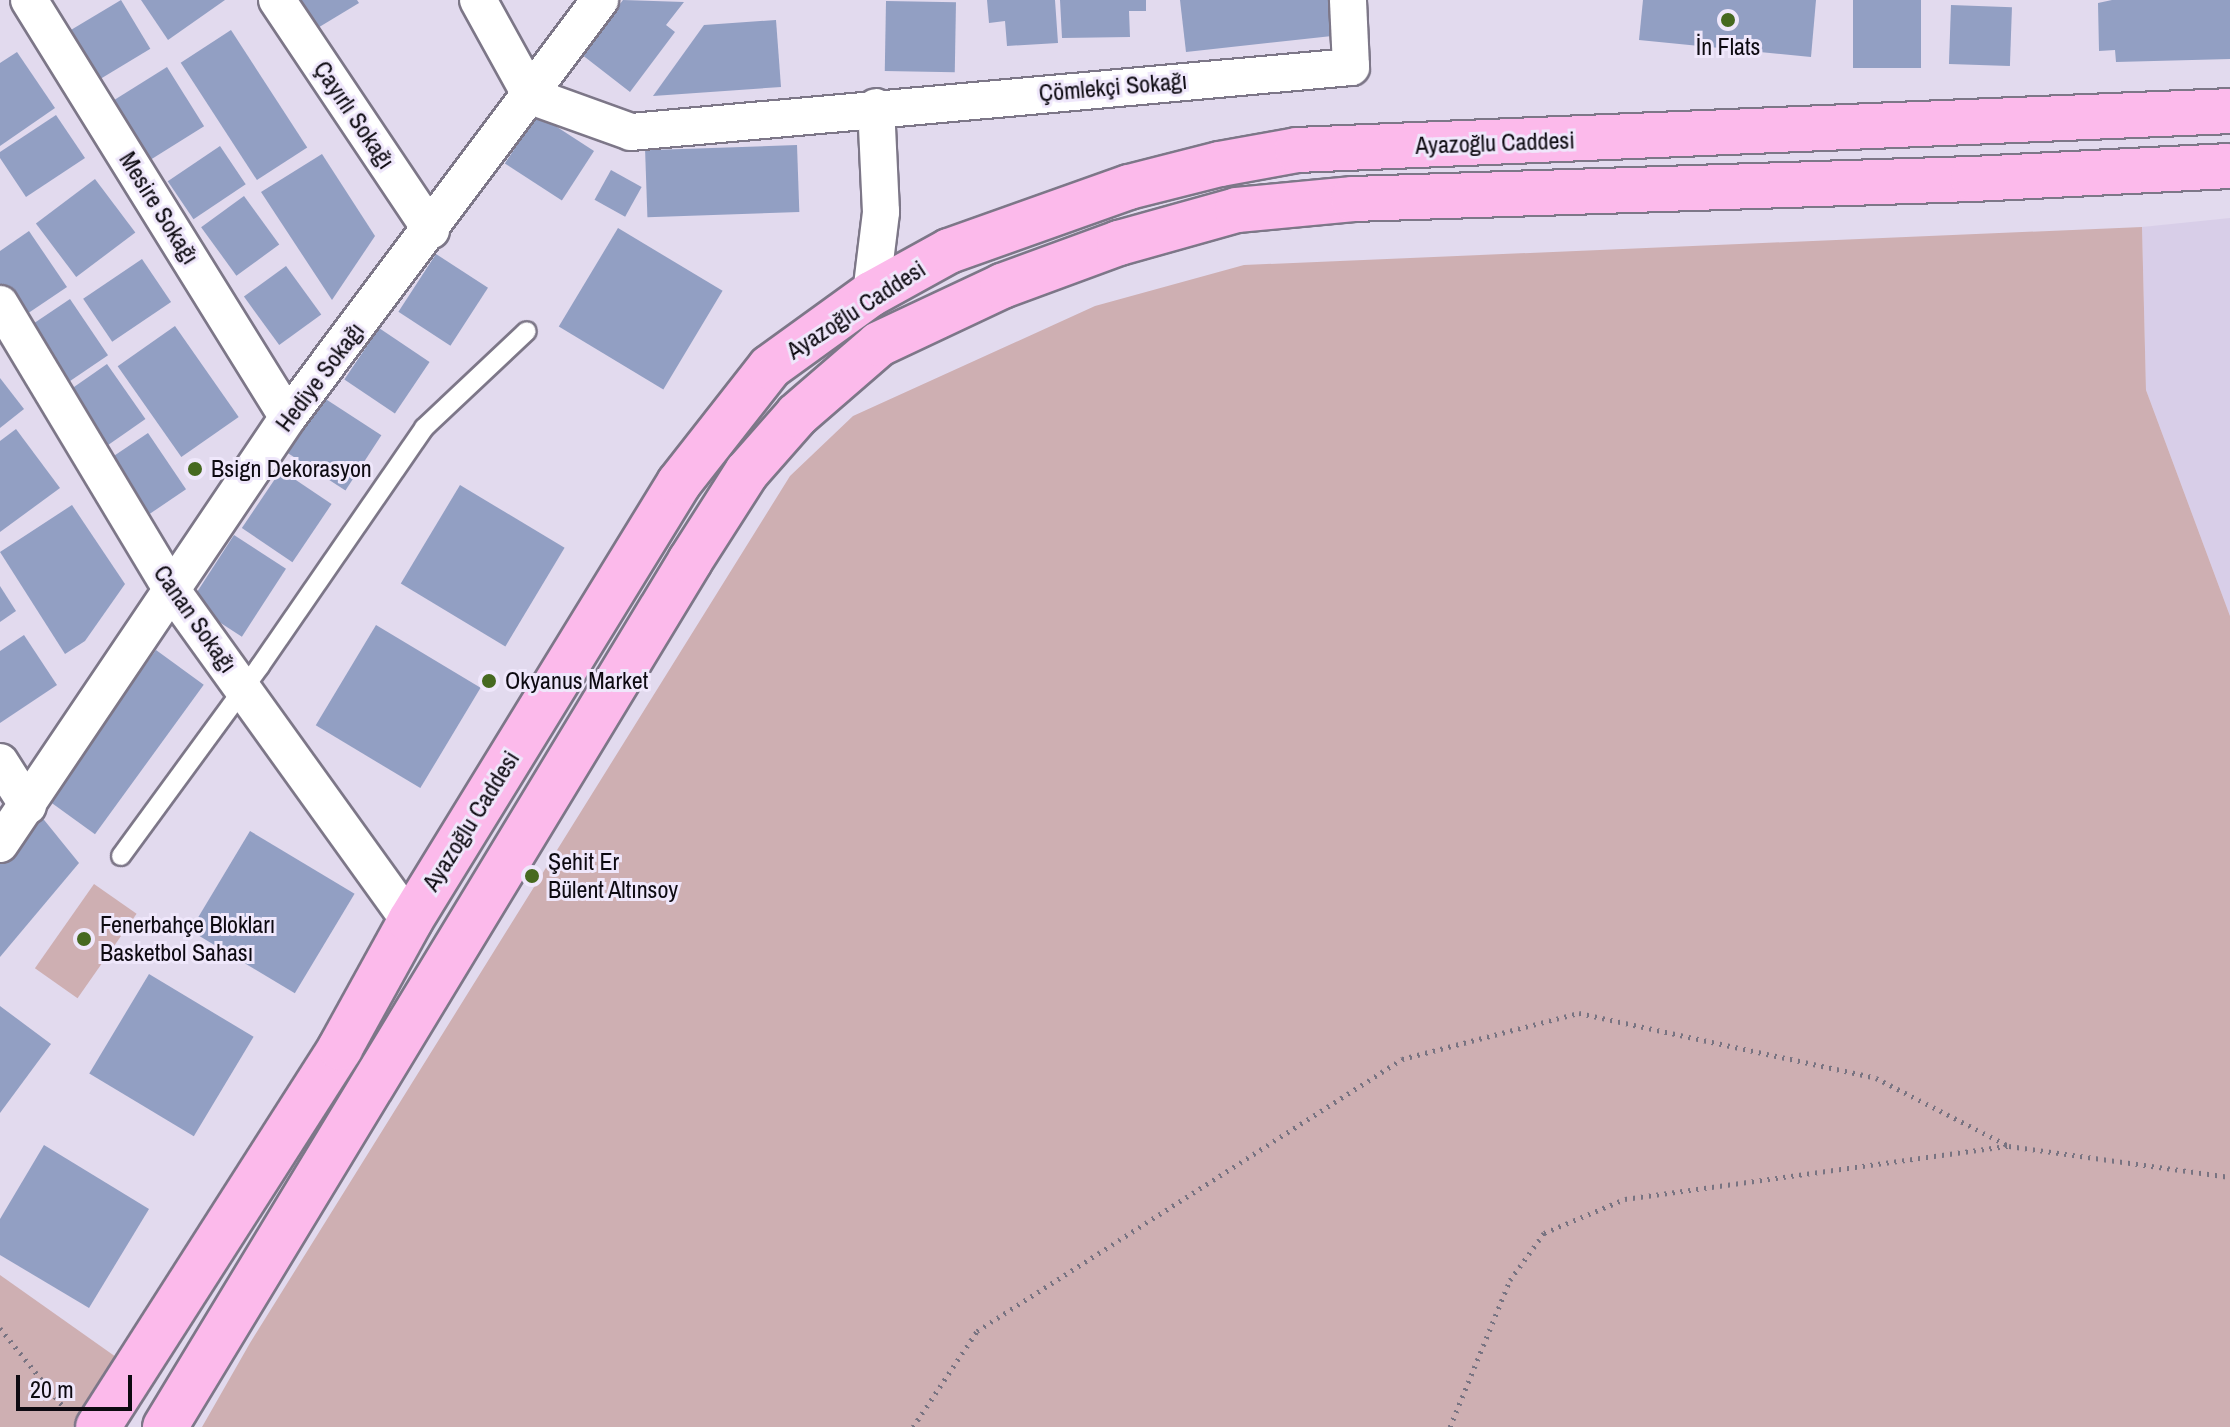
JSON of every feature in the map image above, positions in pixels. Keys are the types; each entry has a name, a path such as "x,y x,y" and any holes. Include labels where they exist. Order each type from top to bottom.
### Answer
{"main road":[{"name":"Ayazoğlu Caddesi","path":"84,1421 340,1048 410,921 679,483 770,367 871,294 949,251 1129,187 1220,164 1297,150 2230,111"},
{"name":"Ayazoğlu Caddesi","path":"165,1427 747,472 797,415 879,344 1002,286 1119,243 1237,210 1353,199 1973,179 2230,166"}],"street":[{"name":"Mesire Sokağı","path":"29,0 288,417"},
{"name":"Çayırlı Sokağı","path":"277,0 431,230"},
{"path":"478,0 531,96"},
{"name":"Hediye Sokağı","path":"0,844 288,417 431,230 600,0"},
{"name":"Çömlekçi Sokağı","path":"531,96 631,132 876,107 1351,67 1348,0"},
{"path":"871,294 881,212 876,107"},
{"name":"Canan Sokağı","path":"0,304 171,589 410,921"},
{"path":"0,762 28,806"}],"lane":[{"path":"121,856 424,428 527,331"}],"path":[{"path":"913,1427 977,1331 1402,1059 1579,1013 1876,1078 2009,1146"},
{"path":"1450,1427 1510,1280 1544,1233 1625,1199 1717,1183 2009,1146 2230,1177"},
{"path":"0,1328 84,1421"}],"shaded area":[{"path":"2230,218 2230,616 2146,390 2142,227"},
{"path":"2142,227 2146,390 2230,616 2230,1427 202,1427 250,1343 790,476 853,416 1095,306 1244,265"},
{"name":"Fenerbahçe Blokları Basketbol Sahası","path":"94,884 137,914 78,998 35,968"},
{"path":"0,1275 116,1357 73,1427 0,1427"}],"building":[{"path":"121,0 150,49 101,79 71,30"},
{"path":"141,0 225,0 168,40"},
{"path":"285,0 357,0 359,3 306,35"},
{"path":"623,0 684,2 666,25 675,32 630,92 581,54"},
{"path":"987,0 1055,0 1058,43 1007,46 1005,21 989,23"},
{"path":"1060,0 1146,0 1146,11 1129,11 1130,37 1062,38"},
{"path":"1180,0 1328,0 1332,36 1186,52"},
{"name":"İn Flats","path":"1643,0 1816,0 1811,57 1639,40"},
{"path":"1853,0 1921,0 1921,68 1853,68"},
{"path":"2112,0 2230,0 2230,59 2116,62 2115,50 2099,51 2098,3"},
{"path":"886,1 956,2 955,72 885,71"},
{"path":"1951,5 2012,7 2010,66 1949,64"},
{"path":"776,20 781,87 653,96 704,25"},
{"path":"231,30 307,147 257,180 181,63"},
{"path":"17,52 55,108 0,146 0,63"},
{"path":"167,67 204,126 148,161 111,102"},
{"path":"537,114 594,151 562,201 505,163"},
{"path":"56,115 85,158 26,197 0,158 0,152"},
{"path":"797,145 799,212 647,217 645,150"},
{"path":"220,146 246,184 193,219 168,181"},
{"path":"322,154 375,236 332,300 261,192"},
{"path":"611,170 642,187 625,217 595,200"},
{"path":"95,179 135,233 76,277 36,224"},
{"path":"244,196 279,245 236,276 201,227"},
{"path":"618,228 723,291 663,389 559,327"},
{"path":"29,231 67,287 21,318 0,288 0,251"},
{"path":"436,254 488,288 450,346 398,312"},
{"path":"142,259 171,302 112,342 83,299"},
{"path":"286,266 321,315 279,345 244,297"},
{"path":"70,299 108,355 62,387 24,330"},
{"path":"175,326 239,417 181,457 118,366"},
{"path":"379,328 430,362 395,414 344,379"},
{"path":"107,364 145,419 100,451 61,396"},
{"path":"0,378 24,409 0,428"},
{"path":"321,396 381,435 345,491 285,451"},
{"path":"16,429 60,488 0,532 0,441"},
{"path":"148,433 186,489 139,521 101,465"},
{"path":"281,470 332,504 292,562 242,528"},
{"path":"460,485 565,548 505,646 401,584"},
{"path":"72,505 125,584 85,641 65,654 0,552"},
{"path":"234,535 286,569 242,637 190,603"},
{"path":"0,586 16,611 0,622"},
{"path":"376,625 481,688 420,788 316,725"},
{"path":"24,635 57,685 0,723 0,651"},
{"path":"156,650 204,685 95,834 47,800"},
{"path":"36,810 79,863 0,957 0,862"},
{"path":"250,831 355,894 295,993 190,930"},
{"path":"149,974 254,1037 194,1136 89,1073"},
{"path":"0,1006 51,1044 0,1113"},
{"path":"44,1145 149,1209 89,1308 0,1255 0,1219"}],"place":[{"name":"İn Flats","path":"1728,20"},
{"name":"Bsign Dekorasyon","path":"195,469"},
{"name":"Okyanus Market","path":"489,681"},
{"name":"Şehit Er Bülent Altınsoy","path":"532,876"},
{"name":"Fenerbahçe Blokları Basketbol Sahası","path":"84,939"}]}
